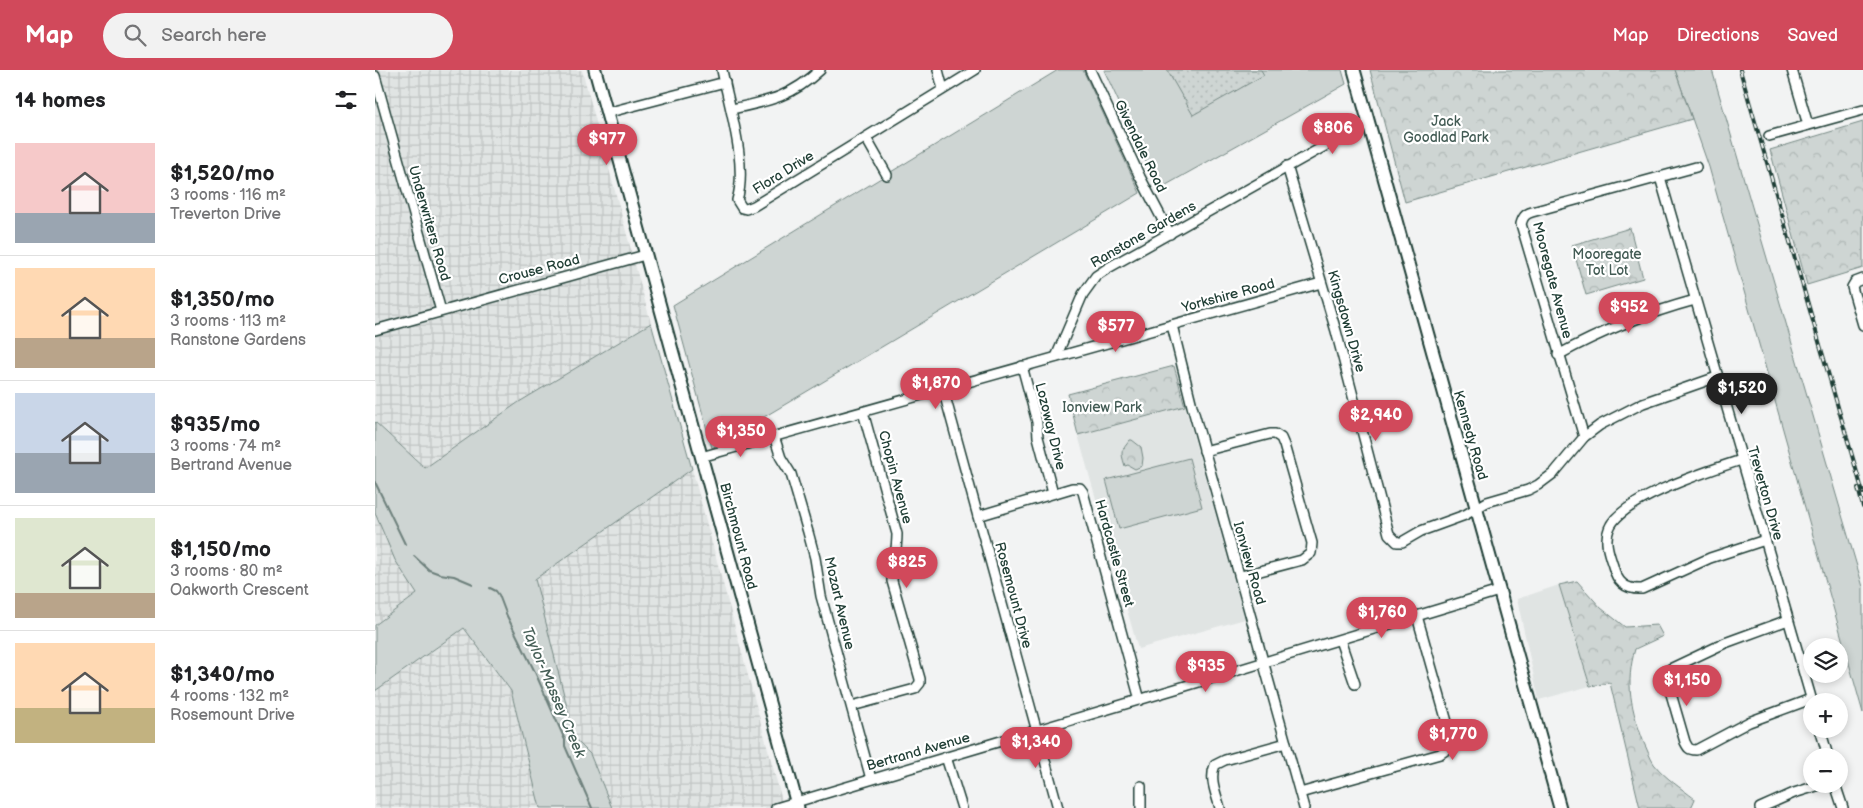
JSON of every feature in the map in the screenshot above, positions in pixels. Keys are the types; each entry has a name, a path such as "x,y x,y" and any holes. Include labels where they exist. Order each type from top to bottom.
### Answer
{"main road":[{"name":"Birchmount Road","path":"595,70 797,805"},
{"name":"Kennedy Road","path":"1354,70 1559,808"}],"street":[{"name":"Flora Drive","path":"722,70 739,157 740,190 737,200 742,208 746,209 754,206 975,70"},
{"path":"731,109 776,99 801,86 820,70"},
{"path":"938,70 943,89"},
{"name":"Givendale Road","path":"1089,70 1140,177 1170,234"},
{"path":"1792,70 1808,125"},
{"name":"Underwriters Road","path":"375,76 441,311"},
{"path":"606,113 725,82"},
{"path":"1769,136 1863,110"},
{"name":"Ranstone Gardens","path":"1056,357 1089,283 1108,268 1287,166 1369,123"},
{"path":"866,138 887,175"},
{"name":"Kingsdown Drive","path":"1287,166 1336,331 1389,534 1397,542 1402,542 1421,531 1465,515 1477,508"},
{"name":"Mooregate Avenue","path":"1584,437 1558,355 1521,224 1522,218 1532,212 1696,167"},
{"name":"Treverton Drive","path":"1660,177 1809,693"},
{"name":"Crouse Road","path":"441,311 645,255"},
{"path":"1863,279 1855,282 1852,287 1863,326"},
{"name":"Yorkshire Road","path":"1056,357 1321,283"},
{"path":"1558,355 1582,342 1643,315 1695,300"},
{"path":"375,330 441,311"},
{"name":"Ionview Road","path":"1172,325 1204,451 1241,576 1304,808"},
{"path":"701,457 1056,357"},
{"name":"Lozoway Drive","path":"1022,366 1053,493"},
{"path":"1477,508 1490,501 1528,490 1546,481 1584,437 1600,425 1643,403 1717,377"},
{"name":"Rosemount Drive","path":"943,388 1058,808"},
{"name":"Chopin Avenue","path":"851,706 915,689 920,684 920,678 892,581 897,550 897,534 863,412"},
{"path":"1204,451 1275,434 1281,438 1296,485 1312,543 1311,553 1302,560 1241,576"},
{"name":"Mozart Avenue","path":"774,436 781,458 794,482 815,558 821,596 871,780"},
{"path":"1741,460 1700,473 1662,490 1624,509 1615,517 1608,530 1607,537 1615,575 1619,582 1633,589 1642,589 1710,558 1765,540"},
{"name":"Hardcastle Street","path":"978,516 1053,493 1080,488 1083,492 1141,700"},
{"name":"Bertrand Avenue","path":"776,808 797,805 871,780 1499,591"},
{"path":"1300,793 1440,754 1449,748 1451,736 1417,616"},
{"path":"1788,620 1725,643 1670,669 1667,673 1667,680 1687,748 1691,750 1696,750 1749,722 1803,703"},
{"path":"1340,640 1355,684"},
{"path":"1220,808 1212,780 1215,765 1225,760 1286,743"},
{"path":"946,758 962,808"},
{"path":"1141,786 1141,808"},
{"path":"1760,808 1803,790"},
{"path":"1838,793 1843,808"}],"shaded area":[{"path":"375,70 582,70 651,323 519,402 425,468 375,422"},
{"path":"1185,406 1245,619 1138,649 1078,435"},
{"path":"692,469 784,808 612,808 590,754 575,739 534,579"},
{"path":"375,513 417,594 375,625"},
{"path":"1559,585 1590,686 1539,700 1517,599"},
{"path":"464,628 511,691 540,808 375,808 375,691"}],"green space":[{"path":"1058,70 1083,70 1140,193 712,448 673,305"},
{"path":"1104,70 1342,70 1346,84 1159,189"},
{"path":"1167,70 1261,70 1264,75 1193,115"},
{"name":"Jack Goodlad Park","path":"1370,70 1675,70 1692,119 1405,202"},
{"path":"1675,70 1712,70 1863,587 1863,713 1848,660 1848,638 1842,638 1709,167"},
{"path":"1863,122 1863,268 1807,285 1770,150"},
{"name":"Mooregate Tot Lot","path":"1630,228 1643,278 1586,295 1572,245"},
{"path":"651,323 692,469 535,579 575,739 590,754 612,808 540,808 511,691 464,628 375,691 375,625 417,594 395,560 375,513 375,422 425,468 519,402"},
{"name":"Ionview Park","path":"1174,366 1185,406 1078,435 1068,394"},
{"path":"1130,440 1141,447 1143,458 1142,466 1135,469 1128,465 1125,466 1122,457 1123,449"},
{"path":"1189,458 1202,507 1119,529 1106,480"},
{"path":"1577,581 1601,608 1625,627 1657,625 1663,636 1635,649 1630,674 1631,696 1639,731 1653,762 1668,778 1695,799 1691,808 1640,808 1610,683 1590,686 1559,585"}],"waterway":[{"name":"Taylor-Massey Creek","path":"375,482 405,544"},
{"name":"Taylor-Massey Creek","path":"414,556 429,570 454,576 473,584"},
{"name":"Taylor-Massey Creek","path":"490,588 499,595 507,616 535,672 592,808"}],"railway":[{"path":"1740,70 1863,493"},
{"path":"1858,488 1863,507"}]}
